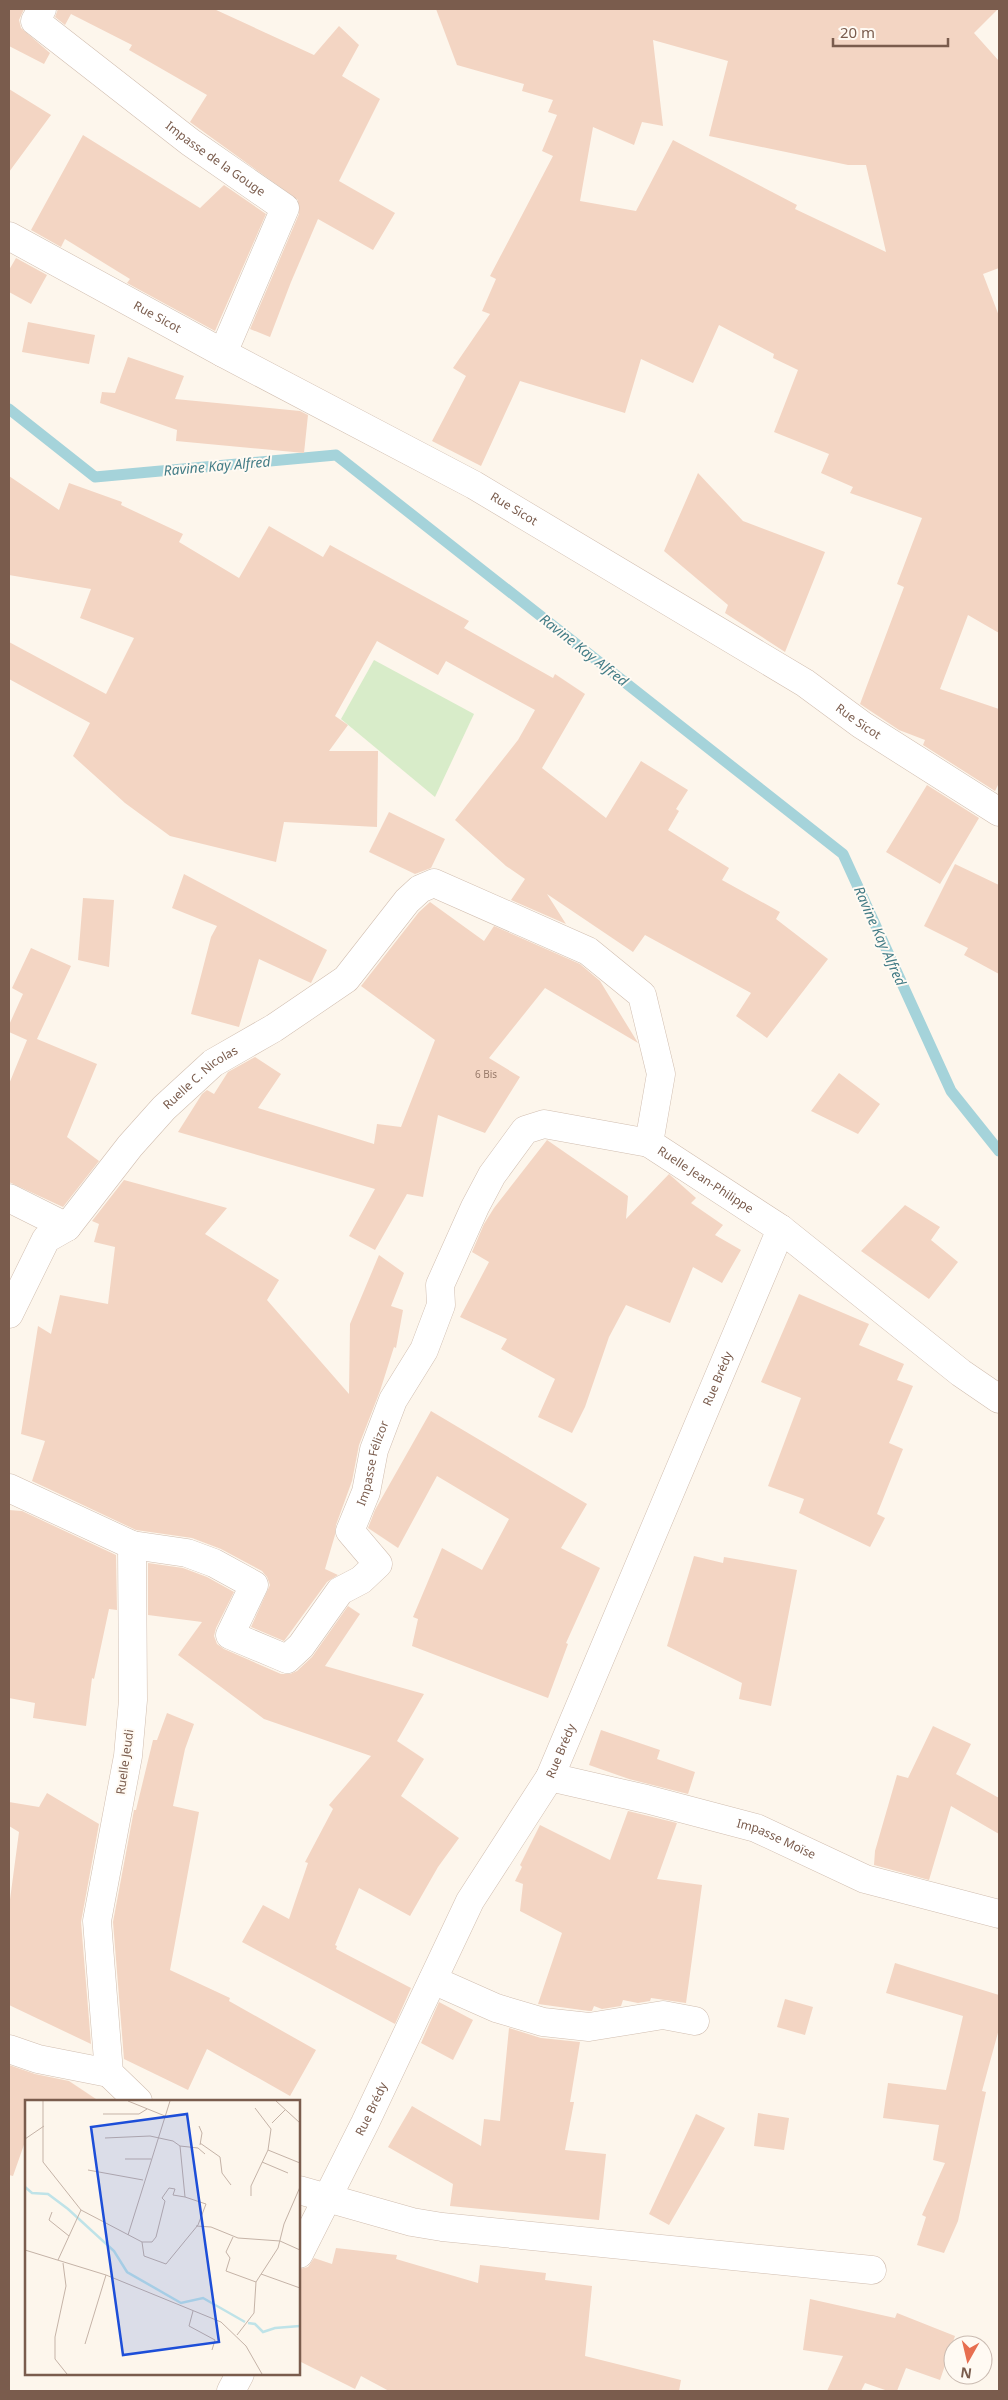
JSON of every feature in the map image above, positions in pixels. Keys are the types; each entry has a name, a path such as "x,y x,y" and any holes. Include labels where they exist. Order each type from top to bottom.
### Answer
{"street":[{"name":"Impasse de la Gouge","path":"42,9 35,22 190,142 285,208 223,353"},
{"name":"Rue Sicot","path":"9,236 223,353 474,485 805,683 862,724 999,812"},
{"name":"Ruelle Jean-Philippe","path":"434,883 588,951 642,995 661,1074 649,1142 780,1229 961,1373 999,1399"},
{"name":"Ruelle C. Nicolas","path":"9,1314 46,1239 67,1227 130,1146 164,1108 213,1064 274,1028 346,979 406,901 420,889 434,883"},
{"name":"Impasse Félizor","path":"132,1545 187,1553 214,1563 254,1585 230,1635 287,1659 301,1646 340,1591 361,1580 378,1564 350,1531 366,1492 374,1450 393,1400 424,1350 441,1305 440,1285 475,1207 492,1175 524,1130 544,1124 649,1142"},
{"path":"9,1198 67,1227"},
{"name":"Rue Brédy","path":"300,2252 470,1901 550,1777 780,1229"},
{"path":"9,1488 132,1545"},
{"name":"Ruelle Jeudi","path":"109,2073 97,1921 128,1756 133,1700 132,1545"},
{"name":"Impasse Moïse","path":"550,1777 646,1799 756,1828 865,1879 999,1914"},
{"path":"433,1980 496,2008 543,2022 589,2027 663,2015 695,2021"},
{"path":"9,2049 38,2059 109,2073 137,2100"},
{"path":"300,2190 326,2199 442,2227 872,2270"},
{"path":"231,2391 239,2375"}],"green space":[{"path":"374,660 474,714 435,797 341,719"}],"building":[{"path":"9,9 24,9 19,20 21,28 50,53 44,64 9,46"},
{"path":"58,9 214,9 314,55 339,26 359,45 342,76 380,99 339,181 395,213 373,250 318,219 270,337 250,329 299,214 298,200 190,122 207,95 129,50 132,45 71,14 65,25 55,17"},
{"path":"436,9 998,9 974,33 999,61 999,268 983,274 999,316 999,633 968,615 940,689 999,709 999,783 995,791 923,745 925,740 899,730 860,704 904,587 897,584 922,518 850,493 853,487 821,473 829,454 774,432 798,370 773,358 774,354 719,325 693,383 641,359 625,413 520,381 481,466 432,441 466,376 453,368 490,314 482,311 496,279 490,276 553,156 542,151 557,115 548,112 553,100 522,91 524,84 457,65","holes":["653,40 728,61 709,136 848,165 866,165 886,252 795,209 797,205 673,140 636,211 580,201 593,127 634,145 642,122 663,126"]},
{"path":"9,89 51,115 9,172"},
{"path":"83,135 200,208 224,185 266,214 215,331 127,283 130,279 65,239 61,247 31,230"},
{"path":"16,258 47,275 31,304 9,292 9,270"},
{"path":"28,322 95,335 89,364 22,352"},
{"path":"128,357 184,376 175,399 300,411 308,415 304,453 176,441 177,430 100,403 102,392 115,393"},
{"path":"698,473 743,521 825,552 785,652 725,613 728,605 664,551"},
{"path":"9,476 59,510 69,483 122,502 121,505 183,534 179,542 239,578 269,526 323,557 330,545 469,621 464,628 553,678 555,674 585,694 542,768 606,818 641,761 688,790 676,809 679,811 668,830 729,868 722,880 780,912 776,919 828,959 767,1038 736,1016 751,993 645,935 633,952 547,894 566,924 511,900 525,879 506,866 455,820 518,740 535,710 446,661 438,675 377,641 335,716 348,725 329,751 378,751 377,827 284,822 276,862 170,836 125,803 73,756 90,723 9,679 9,642 106,694 134,638 80,618 91,589 9,575"},
{"path":"927,785 979,818 940,884 886,852"},
{"path":"389,812 445,839 431,868 415,874 369,852"},
{"path":"955,864 999,885 999,974 964,955 968,948 924,926"},
{"path":"184,874 327,950 311,983 259,959 239,1027 191,1014 211,937 217,926 172,908"},
{"path":"83,898 114,900 109,967 78,960"},
{"path":"430,902 484,941 494,926 580,964 600,981 638,1043 545,988 489,1058 520,1077 485,1133 438,1115 423,1197 407,1194 375,1250 349,1236 375,1189 178,1132 202,1094 207,1090 214,1094 228,1072 255,1057 281,1074 258,1108 374,1144 377,1124 401,1127 435,1040 361,986 419,912"},
{"path":"31,948 71,966 37,1039 97,1064 67,1137 99,1161 63,1207 9,1182 9,1084 27,1040 9,1032 9,1025 23,994 12,988"},
{"path":"839,1073 880,1104 858,1134 811,1111"},
{"path":"547,1140 628,1196 626,1219 669,1174 696,1198 691,1203 723,1225 715,1235 741,1250 722,1283 693,1267 670,1323 626,1305 609,1337 585,1407 572,1433 538,1417 555,1379 501,1349 507,1339 460,1317 489,1262 472,1252 484,1224 494,1208"},
{"path":"124,1180 227,1208 205,1234 279,1280 267,1300 349,1394 350,1324 379,1255 404,1273 391,1306 403,1310 396,1348 394,1347 380,1391 359,1445 352,1481 336,1525 325,1569 338,1575 327,1582 284,1641 251,1627 270,1585 262,1571 221,1549 192,1538 136,1530 32,1481 45,1441 21,1434 38,1326 51,1334 60,1295 108,1304 115,1247 94,1242 99,1224 92,1221"},
{"path":"905,1205 940,1227 931,1240 958,1262 929,1299 861,1251"},
{"path":"799,1294 869,1324 859,1345 904,1364 897,1380 913,1386 889,1443 903,1449 877,1514 885,1518 870,1547 799,1513 804,1499 768,1486 801,1398 761,1382"},
{"path":"431,1411 587,1504 561,1548 600,1568 566,1643 568,1644 548,1698 412,1646 418,1619 413,1617 442,1548 482,1570 509,1519 437,1476 398,1548 368,1528 375,1510"},
{"path":"9,1510 22,1511 116,1555 117,1610 109,1609 94,1679 92,1678 86,1726 33,1718 35,1703 9,1698"},
{"path":"694,1556 723,1563 724,1557 797,1570 771,1706 739,1699 742,1683 667,1646"},
{"path":"148,1563 183,1568 207,1577 234,1592 216,1628 214,1636 217,1644 224,1649 281,1674 290,1674 297,1671 312,1657 348,1606 360,1614 325,1666 424,1694 397,1741 424,1759 401,1796 459,1838 438,1867 410,1916 359,1888 335,1945 337,1946 336,1949 411,1988 395,2024 242,1942 263,1905 289,1919 308,1863 305,1862 333,1809 329,1805 371,1756 264,1719 178,1655 202,1622 148,1615"},
{"path":"167,1713 194,1724 185,1749 173,1806 199,1812 170,1970 230,1998 229,2001 316,2050 290,2096 207,2049 188,2090 124,2059 113,1922 134,1810 136,1810 153,1740 157,1740"},
{"path":"933,1726 971,1744 956,1774 999,1798 999,1834 951,1806 929,1880 874,1865 875,1851 897,1775 908,1778"},
{"path":"601,1730 660,1750 657,1759 695,1772 688,1794 629,1779 589,1765"},
{"path":"47,1793 99,1824 81,1922 91,2044 9,2005 9,1907 19,1832 9,1826 9,1802 39,1807"},
{"path":"628,1811 677,1823 657,1879 702,1885 686,2003 651,1998 650,2001 638,2003 623,2000 621,2006 602,2009 594,2006 592,2011 538,2004 562,1933 520,1911 523,1884 515,1881 522,1867 520,1865 540,1825 610,1860"},
{"path":"895,1963 999,1995 999,2029 982,2091 986,2092 958,2221 944,2253 917,2245 926,2217 922,2215 945,2163 933,2160 939,2125 883,2118 888,2083 946,2090 963,2016 886,1993"},
{"path":"785,1999 813,2007 805,2035 777,2027"},
{"path":"439,2002 473,2020 453,2060 421,2043"},
{"path":"509,2028 541,2038 580,2042 570,2102 574,2102 565,2150 606,2154 599,2220 450,2206 453,2184 388,2147 412,2106 481,2146 484,2119 500,2121"},
{"path":"9,2065 35,2074 69,2081 98,2100 25,2100 25,2142 13,2176 9,2175"},
{"path":"758,2113 789,2118 784,2150 754,2146"},
{"path":"696,2114 725,2128 669,2225 649,2214"},
{"path":"336,2248 397,2255 396,2259 478,2283 480,2265 546,2273 545,2280 592,2286 585,2356 681,2380 679,2391 389,2391 361,2376 355,2389 300,2362 300,2269 308,2267 314,2258 332,2264"},
{"path":"810,2299 895,2318 897,2313 952,2335 943,2335 943,2371 940,2380 906,2368 897,2391 888,2391 865,2383 861,2391 827,2391 843,2356 803,2350"}],"waterway":[{"name":"Ravine Kay Alfred","path":"9,409 95,477 336,455 843,854 951,1091 999,1151"}]}
